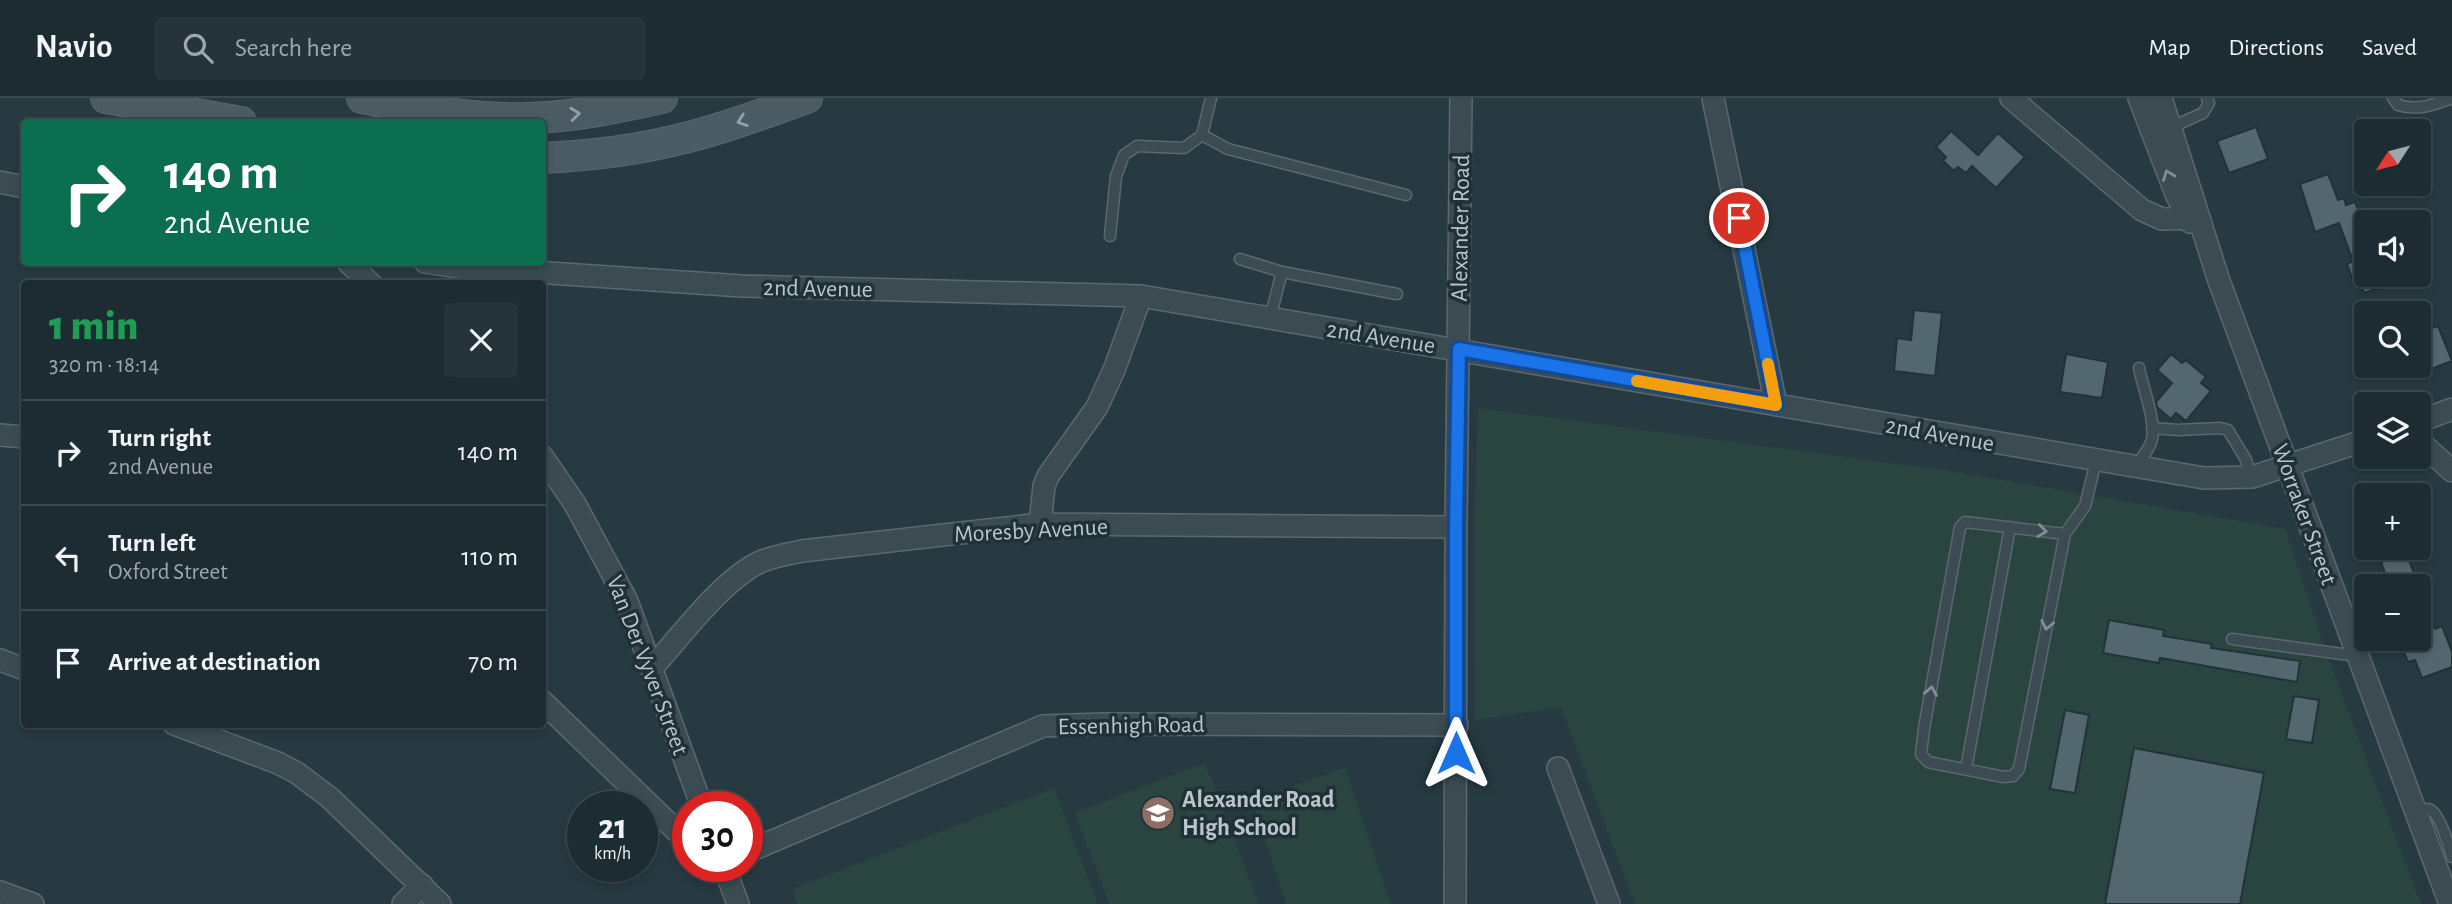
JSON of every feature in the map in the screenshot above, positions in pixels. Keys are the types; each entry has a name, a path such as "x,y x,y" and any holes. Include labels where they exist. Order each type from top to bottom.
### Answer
{"main road":[{"path":"106,98 224,119"},
{"path":"362,98 446,112 528,118 584,113 662,98"},
{"path":"546,158 592,155 672,141 736,123 807,98"}],"street":[{"name":"Alexander Road","path":"1455,904 1461,98"},
{"path":"1713,98 1776,405"},
{"path":"2011,98 2143,210 2162,219 2194,219"},
{"name":"Worraker Street","path":"2139,98 2176,194 2194,219"},
{"name":"Worraker Street","path":"2161,98 2172,127 2194,219 2357,656 2417,814 2447,863 2450,904"},
{"path":"0,182 21,186"},
{"path":"352,266 367,280"},
{"name":"2nd Avenue","path":"451,266 742,286 1141,296 2204,478 2252,477 2354,444"},
{"path":"1040,524 1044,486 1048,476 1097,407 1114,370 1141,296"},
{"path":"2431,417 2452,409"},
{"path":"0,435 21,437"},
{"path":"2431,452 2452,471"},
{"name":"Van Der Vyver Street","path":"546,462 575,503 627,601 696,791"},
{"name":"Moresby Avenue","path":"652,668 739,575 759,562 779,555 1040,524 1456,527"},
{"path":"0,660 21,668"},
{"path":"546,705 672,827"},
{"name":"Essenhigh Road","path":"763,845 1043,726 1457,725"},
{"path":"196,728 230,734 297,773 330,798 440,904"},
{"path":"1558,768 1609,904"},
{"path":"730,882 738,904"},
{"path":"403,904 422,885"},
{"path":"0,892 33,904"}],"lane":[{"path":"1110,236 1116,176 1124,155 1137,146 1184,148 1202,135 1211,98"},
{"path":"2172,127 2203,113 2209,103 2207,98"},
{"path":"2393,98 2398,105 2409,108 2430,106 2452,98"},
{"path":"1202,135 1228,149 1406,195"},
{"path":"1240,259 1282,272 1397,294"},
{"path":"1269,318 1282,272"},
{"path":"2134,467 2153,439 2139,368"},
{"path":"2152,428 2228,430 2245,458 2252,477"},
{"path":"2065,534 1965,522 1960,527 1921,754 1928,762 2004,777 2013,776 2019,769 2065,534 2085,506 2096,461"},
{"path":"1966,769 2010,527"},
{"path":"2232,639 2357,656"}],"green space":[{"path":"1478,408 1944,470 2285,529 2326,652 2421,904 1635,904 1561,707 1475,720 1474,526"},
{"path":"1205,763 1259,904 1110,904 1074,813"},
{"path":"1345,768 1391,904 1286,904 1252,800"},
{"path":"1054,788 1098,904 798,904 792,889"}],"building":[{"path":"2256,127 2268,159 2229,173 2217,141"},
{"path":"1951,131 1978,155 1998,133 2025,157 1996,188 1972,166 1966,173 1958,167 1954,171 1943,161 1946,157 1936,147"},
{"path":"2328,174 2338,200 2344,198 2346,205 2355,202 2358,210 2354,210 2354,284 2347,264 2353,261 2339,223 2315,232 2300,184"},
{"path":"2362,287 2381,287 2364,293"},
{"path":"1914,310 1942,313 1935,376 1894,371 1897,338 1911,340"},
{"path":"2438,326 2452,361 2431,369 2431,328"},
{"path":"2066,354 2108,362 2102,398 2060,392"},
{"path":"2171,354 2182,363 2186,360 2206,377 2201,383 2211,391 2186,421 2176,413 2171,419 2157,407 2156,402 2172,383 2157,370"},
{"path":"2409,560 2414,574 2386,574 2381,562"},
{"path":"2109,620 2164,630 2163,636 2212,644 2211,648 2300,661 2297,682 2160,658 2159,663 2103,653"},
{"path":"2431,620 2435,629 2442,626 2452,652 2452,667 2422,678 2415,660 2408,662 2404,651 2431,651"},
{"path":"2294,696 2319,700 2312,743 2286,739"},
{"path":"2065,710 2089,715 2075,793 2050,789"},
{"path":"2134,748 2264,773 2240,904 2105,904"}],"slow traffic":[{"path":"1637,381 1776,405 1768,364"}],"place":[{"name":"Alexander Road High School","path":"1158,813"}],"route":[{"path":"1456,753 1459,349 1776,405 1739,218"}]}
